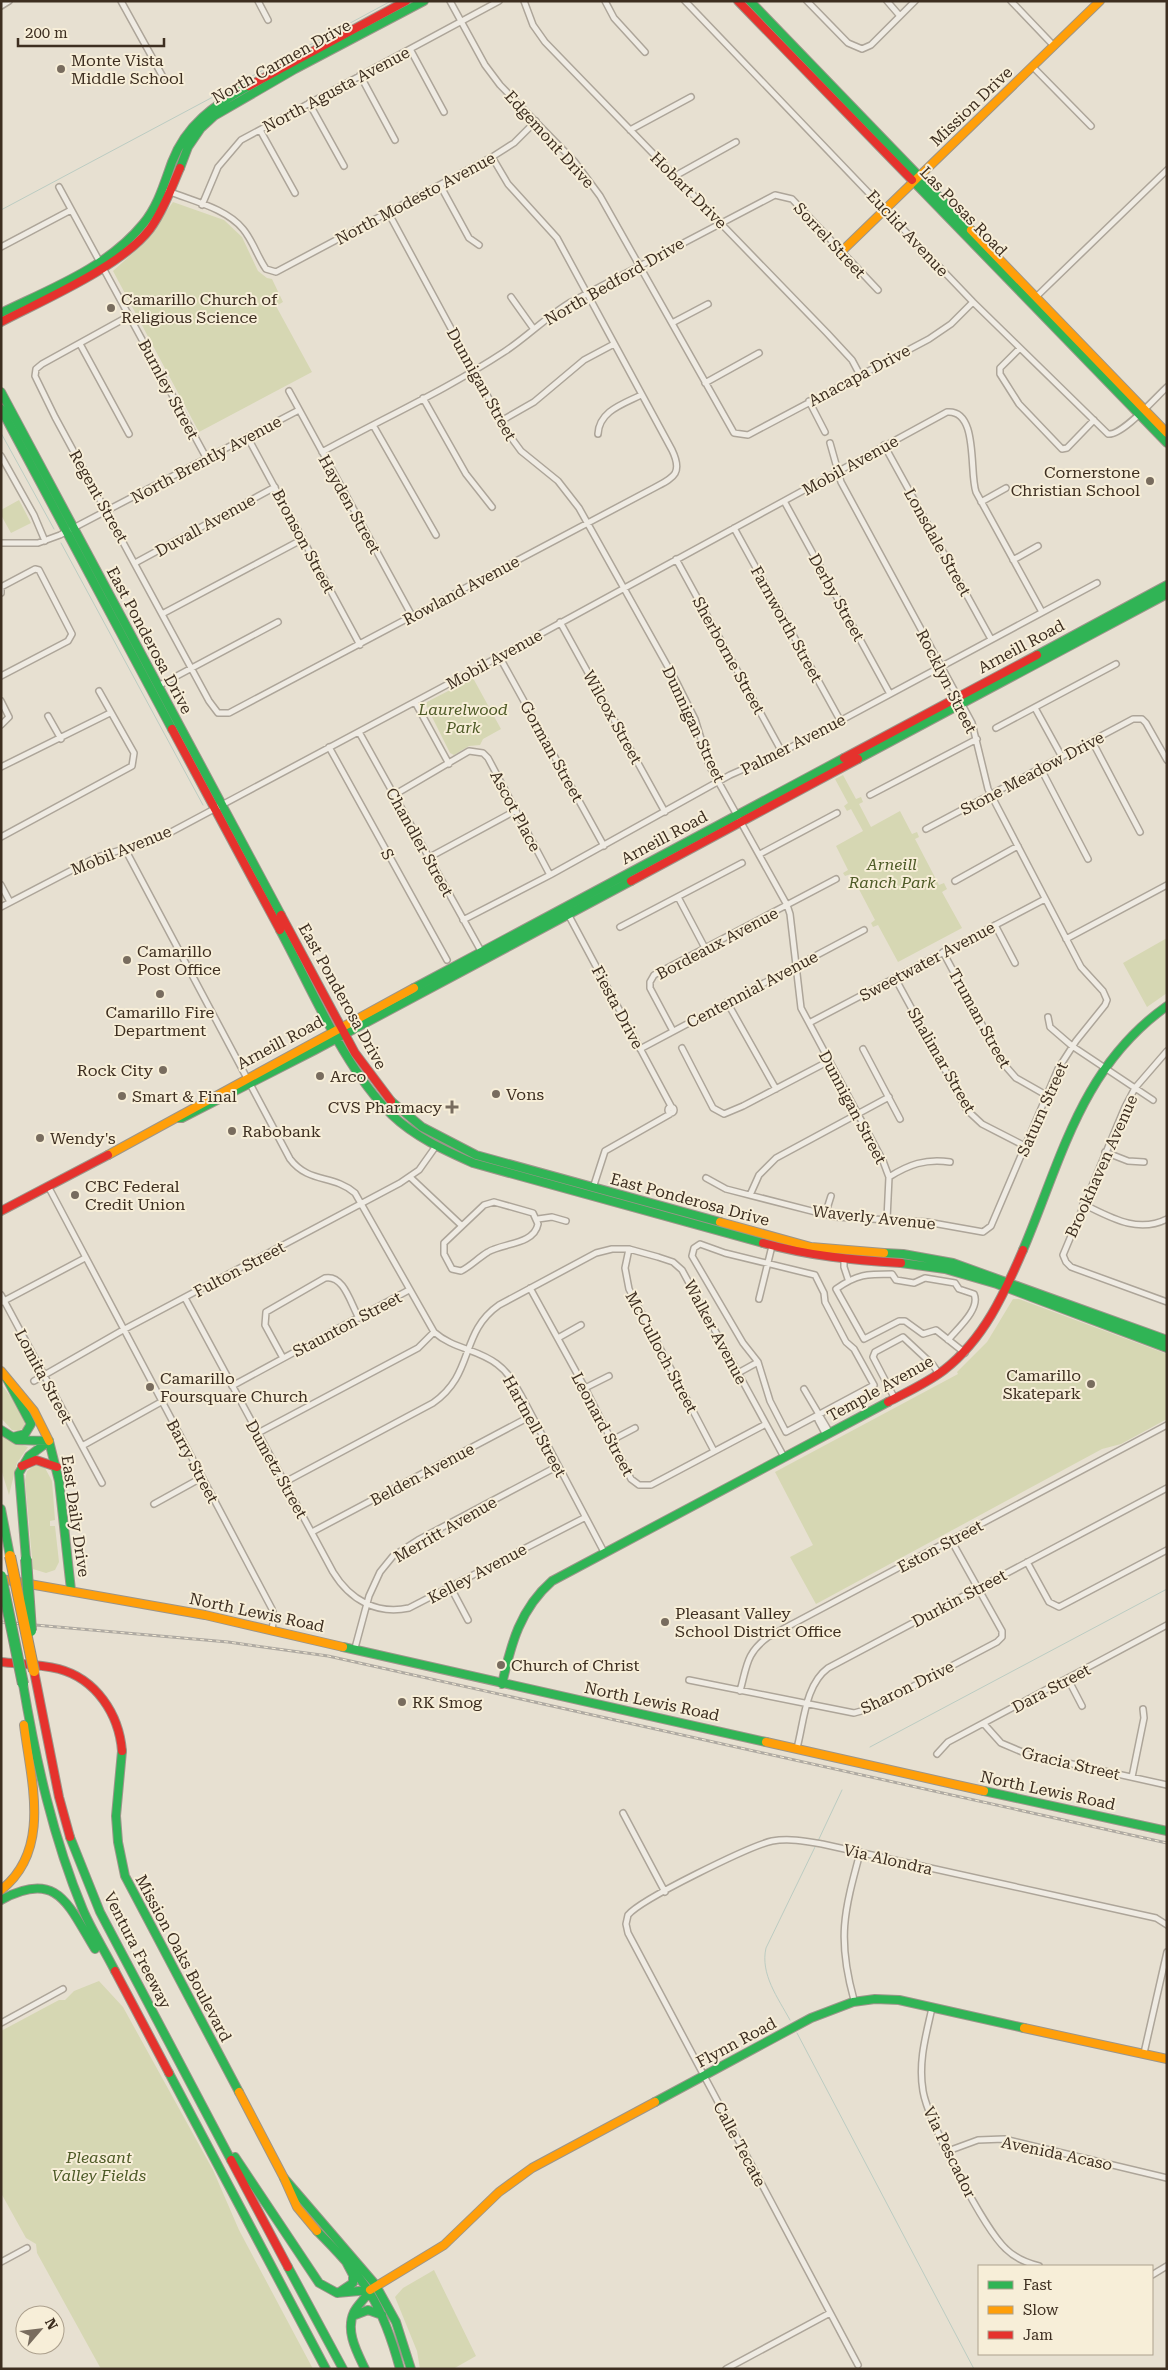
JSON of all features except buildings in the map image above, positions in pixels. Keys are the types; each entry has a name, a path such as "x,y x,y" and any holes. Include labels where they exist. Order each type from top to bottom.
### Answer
{"main road":[{"name":"North Carmen Drive","path":"166,191 170,166 182,142 195,123 209,111 291,62 406,1"},
{"name":"North Carmen Drive","path":"1,313 127,252 146,234 188,147 196,134 214,116 295,69 424,1"},
{"name":"Las Posas Road","path":"738,1 917,178"},
{"name":"Las Posas Road","path":"750,1 1142,412 1167,443"},
{"name":"Mission Drive","path":"841,252 1033,67 1096,3"},
{"name":"North Carmen Drive","path":"1,322 101,265"},
{"name":"East Ponderosa Drive","path":"1,392 70,530 339,1032 365,1086 406,1127 436,1146 474,1163 772,1246 844,1260 910,1263 946,1269 1008,1285 1167,1340"},
{"name":"East Ponderosa Drive","path":"1,409 158,686 218,806"},
{"name":"Las Posas Road","path":"1142,412 1167,433"},
{"name":"Arneill Road","path":"960,700 1167,585"},
{"name":"Arneill Road","path":"1,1211 177,1118 182,1118 248,1080 960,700 1167,594"},
{"name":"Arneill Road","path":"339,1032 481,951 566,910"},
{"name":"Temple Avenue","path":"502,1684 516,1628 529,1603 552,1582 604,1552 939,1374 964,1353 991,1320 1008,1285 1085,1100 1103,1067 1130,1036 1167,1006"},
{"name":"East Ponderosa Drive","path":"339,1032 372,1080 411,1119 440,1139 476,1155 811,1247 924,1257 953,1263 1167,1348"},
{"path":"392,1114 396,1114 404,1120 411,1119"},
{"path":"4,1375 31,1424 26,1434 18,1438 10,1437"},
{"name":"East Daily Drive","path":"4,1375 34,1411 48,1441 57,1467 71,1590"},
{"path":"1,1430 10,1437 24,1441 40,1439 48,1441"},
{"path":"34,1671 18,1480 21,1466 29,1456 48,1441"},
{"path":"21,1466 36,1460 57,1467"},
{"name":"Ventura Freeway","path":"1,1509 59,1797 82,1870 100,1912 204,2111 343,2369"},
{"name":"North Lewis Road","path":"1,1577 13,1582 71,1590 205,1615 355,1648 502,1684 1167,1831"},
{"name":"Ventura Freeway","path":"1,1577 43,1790 61,1853 84,1912 326,2369"},
{"path":"1,1588 9,1617"},
{"name":"Mission Oaks Boulevard","path":"1,1662 64,1670 79,1677 93,1688 112,1715 121,1749 116,1819 120,1860 124,1876 284,2178 287,2190 298,2210 374,2288 400,2369"},
{"path":"1,1890 22,1870 28,1858 33,1838 30,1777 22,1714 25,1696"},
{"path":"1,1900 18,1890 32,1887 50,1890 61,1896 70,1906 128,1998"},
{"name":"Flynn Road","path":"374,2288 444,2245 499,2192 532,2168 802,2023 854,2000 889,1999 1167,2058"},
{"path":"204,2111 319,2282 334,2294 349,2295 374,2288"},
{"name":"Mission Oaks Boulevard","path":"284,2178 296,2188 316,2214 359,2260 399,2327 411,2369"},
{"path":"334,2294 343,2292 353,2283 354,2275 344,2258"},
{"path":"365,2369 350,2331 352,2318 374,2288"},
{"path":"352,2318 366,2309 382,2315"}],"street":[{"path":"1,6 9,1"},
{"path":"120,1 163,77"},
{"path":"258,1 268,20"},
{"name":"Edgemont Drive","path":"450,1 485,65 587,178 618,224 731,430 738,434"},
{"name":"North Agusta Avenue","path":"202,205 212,178 224,157 236,144 499,1"},
{"name":"Hobart Drive","path":"524,1 533,25 545,42 844,351 860,374"},
{"path":"605,1 614,18 645,52"},
{"name":"Euclid Avenue","path":"685,1 973,302 1094,420 1111,434 1142,412"},
{"path":"807,1 848,43 857,48 871,45 915,1"},
{"path":"887,1 900,16"},
{"path":"1011,1 1054,46"},
{"path":"410,49 444,112"},
{"path":"1033,67 1091,126"},
{"path":"360,75 394,140"},
{"path":"630,130 691,97"},
{"path":"309,103 344,166"},
{"name":"North Modesto Avenue","path":"202,205 226,214 242,228 266,269 276,272 492,157 514,143 536,121"},
{"path":"260,130 294,193"},
{"path":"675,176 736,142"},
{"path":"492,157 508,184 557,238 641,395 605,415 600,424 598,434"},
{"path":"1034,299 1167,170"},
{"path":"440,185 469,238 480,245"},
{"name":"Burnley Street","path":"59,187 207,460"},
{"path":"166,191 202,205"},
{"name":"North Bedford Drive","path":"322,452 474,371 505,352 555,312 586,294 720,222 764,200 781,194"},
{"name":"Sorrel Street","path":"781,194 792,199 878,290"},
{"path":"1,247 71,210"},
{"name":"Dunnigan Street","path":"388,212 501,421 521,450 569,493 677,683 695,719 705,756 787,905 790,914 799,1000 809,1023 877,1149 888,1177 888,1219"},
{"path":"511,297 533,328"},
{"name":"Anacapa Drive","path":"738,434 748,435 940,332 973,302"},
{"path":"672,323 708,304"},
{"name":"Regent Street","path":"129,316 42,364 36,369 35,376 54,417 107,510 191,669 215,710 222,714"},
{"path":"80,344 129,434"},
{"path":"501,421 534,402 584,360 614,344"},
{"path":"1020,348 1000,368 1000,374 1020,404 1062,449 1067,448 1094,420"},
{"path":"705,383 759,353"},
{"path":"1142,412 1167,386"},
{"name":"Hayden Street","path":"289,391 412,616"},
{"name":"Rowland Avenue","path":"222,714 243,706 674,477 678,464 641,395"},
{"path":"423,398 466,474 492,507"},
{"path":"809,401 825,432"},
{"name":"North Brently Avenue","path":"1,543 28,544 45,541 70,530 207,460 299,410"},
{"name":"Mobil Avenue","path":"1,907 97,857 158,839 415,702 939,415 954,412 964,421 972,449 972,480 981,502"},
{"path":"373,425 436,535"},
{"name":"Bronson Street","path":"248,438 360,644"},
{"name":"Rocklyn Street","path":"830,443 837,472 960,700 977,738 983,773 991,794 1082,967 1107,996"},
{"name":"Lonsdale Street","path":"884,446 991,639"},
{"path":"1,456 34,515 45,541"},
{"name":"Duvall Avenue","path":"135,563 275,487"},
{"path":"1006,488 981,502 1042,612"},
{"name":"Derby Street","path":"784,501 890,694"},
{"name":"Farnworth Street","path":"734,528 840,720"},
{"path":"162,614 303,539"},
{"path":"1013,560 1038,546"},
{"name":"Sherborne Street","path":"676,559 782,752"},
{"path":"1,593 1,587 35,569 39,570 72,632 71,637 1,676"},
{"name":"Palmer Avenue","path":"463,920 550,876 719,782 782,752 1097,583"},
{"path":"158,686 278,622"},
{"name":"Wilcox Street","path":"560,622 665,812"},
{"name":"Gorman Street","path":"499,656 604,846"},
{"path":"996,728 1116,664"},
{"path":"1,837 128,769 134,760 134,753 99,691"},
{"path":"1,701 8,714 7,721 1,725"},
{"path":"394,795 449,764 415,702"},
{"path":"1035,708 1062,757"},
{"path":"1,767 61,739 110,713"},
{"path":"48,716 61,739"},
{"name":"Stone Meadow Drive","path":"926,829 1133,719 1138,718 1146,723 1167,760"},
{"name":"Chandler Street","path":"359,732 481,951"},
{"path":"870,795 977,738"},
{"path":"1092,741 1140,832"},
{"name":"S","path":"330,747 448,960"},
{"name":"Ascot Place","path":"449,764 469,751 478,751 488,758 550,876"},
{"path":"1041,769 1088,859"},
{"path":"428,858 515,811"},
{"path":"760,854 837,813"},
{"path":"955,881 1018,846"},
{"name":"Hartnell Street","path":"125,849 295,1166 310,1176 345,1185 355,1193 434,1332 449,1344 489,1359 503,1369 512,1379 584,1518 604,1552"},
{"path":"620,927 742,863"},
{"name":"Bordeaux Avenue","path":"673,1031 651,991 651,979 658,972 836,879"},
{"path":"1,885 10,902"},
{"path":"1066,939 1167,885"},
{"path":"678,897 705,948"},
{"name":"Sweetwater Avenue","path":"809,1023 1045,899"},
{"name":"Fiesta Drive","path":"566,910 672,1108 668,1109 670,1114 605,1151 593,1188"},
{"path":"995,925 1015,963"},
{"name":"Centennial Avenue","path":"640,1049 864,930"},
{"name":"Truman Street","path":"943,952 1002,1062 1016,1078 1046,1095"},
{"name":"Shalimar Street","path":"895,978 966,1110 982,1124 1025,1146"},
{"name":"Saturn Street","path":"987,1230 991,1226 1046,1095 1072,1046 1106,1005 1107,996"},
{"path":"727,1002 776,1090"},
{"path":"1048,1016 1050,1027 1072,1046 1153,1100"},
{"path":"682,1048 713,1108 720,1113 728,1113 830,1061"},
{"path":"863,1049 900,1119"},
{"name":"Brookhaven Avenue","path":"1167,1051 1135,1088 1105,1152 1064,1252 1066,1262 1079,1270 1167,1302"},
{"path":"750,1195 759,1175 776,1158 889,1097"},
{"name":"Fulton Street","path":"34,1382 43,1374 123,1330 410,1177 423,1166 436,1146"},
{"path":"1105,1152 1128,1162 1144,1162"},
{"path":"888,1177 909,1166 923,1162 950,1162"},
{"path":"410,1177 461,1225"},
{"name":"Waverly Avenue","path":"706,1178 719,1187 826,1215 937,1223 978,1232 987,1230"},
{"name":"Barry Street","path":"48,1186 272,1609 274,1616 272,1630"},
{"path":"826,1215 831,1196"},
{"path":"494,1202 529,1211 538,1220 537,1228 522,1241 488,1252 464,1270 458,1272 452,1269 442,1249 444,1243 461,1225 484,1205 494,1202"},
{"path":"1083,1204 1134,1226 1151,1225 1167,1219"},
{"path":"538,1220 552,1217 566,1221"},
{"path":"700,1244 725,1253 768,1263 815,1275 824,1292 825,1302 846,1342 854,1349 874,1385 786,1432 770,1401 758,1362 744,1344 720,1302 712,1293 692,1256 692,1252 700,1244"},
{"path":"759,1299 772,1246"},
{"name":"Walker Avenue","path":"284,1482 433,1403 457,1380 467,1350 477,1328 486,1316 499,1305 530,1288 596,1253 612,1249 629,1249 669,1261 682,1270 784,1458"},
{"name":"McCulloch Street","path":"629,1249 625,1268 629,1288 714,1451"},
{"path":"2,1299 85,1258"},
{"path":"844,1260 848,1279"},
{"path":"948,1340 972,1310 976,1300 974,1294 959,1290 955,1283 925,1278 914,1283 896,1280 892,1274 864,1274 848,1279 836,1289 862,1338 868,1338 899,1321 905,1321 923,1334 936,1330 948,1340 964,1353"},
{"path":"283,1358 265,1325 266,1312 325,1278 334,1277 340,1281 359,1318"},
{"name":"Leonard Street","path":"530,1288 585,1388 631,1479 642,1486 651,1485 766,1424"},
{"name":"Staunton Street","path":"232,1386 409,1290"},
{"name":"Dumetz Street","path":"185,1298 342,1586 350,1594 366,1604"},
{"name":"Lomita Street","path":"2,1299 102,1483"},
{"path":"558,1338 581,1326"},
{"path":"258,1433 418,1348 434,1332"},
{"path":"895,1398 873,1357 875,1352 903,1337 933,1365 939,1374"},
{"path":"738,1373 758,1362"},
{"path":"585,1388 609,1376"},
{"path":"804,1389 818,1415 818,1420 828,1434"},
{"path":"82,1446 161,1402"},
{"name":"Belden Avenue","path":"312,1532 532,1416"},
{"name":"Eston Street","path":"740,1691 751,1653 760,1642 1167,1425"},
{"path":"612,1440 634,1428"},
{"name":"Merritt Avenue","path":"355,1648 366,1604 380,1572 396,1553 558,1466"},
{"path":"154,1504 202,1478"},
{"name":"Durkin Street","path":"797,1748 814,1684 828,1668 1167,1488"},
{"name":"Kelley Avenue","path":"366,1604 386,1610 402,1609 420,1604 584,1518"},
{"path":"951,1540 977,1589"},
{"path":"1027,1562 1049,1602 1059,1607 1074,1601 1167,1550"},
{"path":"451,1588 468,1620"},
{"name":"Sharon Drive","path":"689,1680 846,1713 862,1712 997,1642 1002,1637 1002,1631 977,1589"},
{"name":"Dara Street","path":"937,1754 948,1742 1167,1625"},
{"path":"1068,1679 1082,1706"},
{"path":"1132,1777 1144,1718 1143,1708"},
{"name":"Gracia Street","path":"984,1724 998,1740 1014,1749 1167,1784"},
{"path":"623,1813 665,1892"},
{"name":"Via Alondra","path":"626,1921 630,1912 738,1854 769,1842 800,1840 1153,1918 1167,1925"},
{"path":"854,2000 845,1959 843,1926 860,1853"},
{"name":"Calle Tecate","path":"626,1921 628,1933 858,2365"},
{"path":"1144,2053 1167,1952"},
{"path":"1,2023 63,1989"},
{"name":"Via Pescador","path":"932,2008 922,2050 923,2092 932,2119 996,2238 1017,2258 1037,2265"},
{"name":"Avenida Acaso","path":"948,2151 978,2140 1004,2139 1167,2178"},
{"path":"1,2262 27,2248"},
{"path":"1153,2274 1167,2266"},
{"path":"726,2369 830,2313"}],"green space":[{"path":"173,202 224,220 242,237 258,271 267,278 272,279 283,302 276,306 312,372 199,432 113,271 143,244"},
{"path":"19,500 31,523 11,533 1,515 1,510"},
{"name":"Laurelwood Park","path":"473,678 501,729 483,739 480,745 469,746 454,755 450,753 426,705 427,702"},
{"name":"Arneill Ranch Park","path":"843,775 856,799 861,797 863,802 859,804 871,827 900,811 912,834 917,832 919,837 915,839 939,885 944,883 947,889 942,892 962,928 898,962 878,925 873,927 871,923 875,920 851,874 845,876 843,873 848,870 836,846 863,831 851,809 847,811 844,806 848,803 835,779"},
{"path":"1167,938 1167,993 1147,1007 1123,963"},
{"path":"1013,1299 1019,1299 1167,1354 1167,1419 1121,1444 1102,1449 816,1604 790,1557 813,1545 775,1472 958,1374 957,1372 987,1342"},
{"path":"1,1384 27,1418 24,1428 18,1431 12,1430 1,1418"},
{"path":"1,1435 7,1440 28,1447 17,1463 9,1495 1,1469"},
{"path":"35,1465 45,1468 52,1481 55,1520 50,1521 50,1526 55,1526 59,1562 55,1570 46,1573 33,1569 25,1480 27,1471"},
{"name":"Pleasant Valley Fields","path":"99,1981 123,2007 213,2170 239,2230 313,2369 101,2369 37,2253 36,2244 26,2238 1,2193 1,2031 59,2000 65,2000 74,1991"},
{"path":"434,2270 476,2356 453,2369 420,2369 417,2351 395,2297 403,2288"}],"waterway":[{"path":"241,82 391,1"},
{"path":"1,210 226,90"},
{"path":"1,433 54,529"},
{"path":"61,543 203,805"},
{"path":"870,1747 1167,1589"},
{"path":"818,1841 842,1790"},
{"path":"790,2020 771,1986 766,1967 766,1948 816,1845"},
{"path":"797,2033 974,2369"}],"railway":[{"path":"1,1622 228,1642 328,1656 1167,1843"}],"traffic: fast":[{"path":"180,168 188,147 201,128 214,116 295,69 424,1"},
{"path":"750,1 971,230"},
{"path":"1,313 77,276 113,253 129,239 153,210 172,162 185,137 213,109 249,86"},
{"path":"912,180 1167,443"},
{"path":"1,392 281,915"},
{"path":"1,409 172,729"},
{"path":"1037,655 1167,585"},
{"path":"858,759 1167,594"},
{"path":"414,988 844,758"},
{"path":"177,1118 182,1118 315,1050 631,881"},
{"path":"280,930 330,1027 359,1075 392,1115 410,1130 441,1148 473,1163 763,1243"},
{"path":"1023,1250 1063,1148 1077,1116 1094,1086 1114,1057 1138,1030 1167,1006"},
{"path":"391,1101 422,1127 476,1155 720,1222"},
{"path":"884,1253 903,1254 953,1263 1167,1340"},
{"path":"901,1263 945,1269 997,1284 1167,1348"},
{"path":"7,1379 31,1424 25,1434 13,1437"},
{"path":"502,1684 513,1641 524,1615 552,1581 888,1402"},
{"path":"1,1430 17,1440 49,1441 29,1456 19,1473 26,1559"},
{"path":"49,1441 59,1481 71,1590"},
{"path":"1,1509 10,1556"},
{"path":"26,1559 31,1631"},
{"path":"1,1576 23,1684"},
{"path":"343,1647 766,1742"},
{"path":"23,1684 40,1770 54,1827 83,1910 115,1971"},
{"path":"122,1751 116,1816 118,1842 125,1876 239,2092"},
{"path":"984,1791 1167,1831"},
{"path":"70,1837 100,1912 231,2160"},
{"path":"1,1900 20,1891 36,1888 49,1890 59,1896 68,1906 95,1949"},
{"path":"655,2102 811,2018 853,2002 875,1999 899,2000 1024,2028"},
{"path":"169,2073 326,2369"},
{"path":"235,2157 319,2283 337,2293 370,2290"},
{"path":"284,2178 375,2284 396,2322 411,2369"},
{"path":"317,2231 348,2263 370,2293 386,2326 400,2369"},
{"path":"338,2293 353,2283 353,2275 344,2258"},
{"path":"288,2267 343,2369"},
{"path":"365,2369 353,2341 351,2327 354,2312 370,2290"},
{"path":"355,2315 368,2310 382,2315"}],"traffic: slow":[{"path":"841,252 1100,1"},
{"path":"971,230 1167,433"},
{"path":"108,1155 414,988"},
{"path":"720,1222 811,1247 884,1253"},
{"path":"1,1371 34,1411 49,1441"},
{"path":"10,1556 34,1671"},
{"path":"1,1579 205,1615 343,1647"},
{"path":"1,1890 17,1874 27,1855 33,1835 33,1791 24,1725"},
{"path":"766,1742 984,1791"},
{"path":"1024,2028 1167,2059"},
{"path":"239,2092 297,2207 317,2231"},
{"path":"370,2290 444,2245 499,2192 532,2168 655,2102"}],"traffic: jam":[{"path":"249,86 406,1"},
{"path":"738,1 912,180"},
{"path":"1,322 102,269 137,243 150,229 159,215 180,168"},
{"path":"844,758 1037,655"},
{"path":"172,729 280,930"},
{"path":"631,881 858,759"},
{"path":"281,915 355,1053 391,1101"},
{"path":"1,1211 108,1155"},
{"path":"763,1243 832,1257 901,1263"},
{"path":"888,1402 937,1375 958,1358 971,1344 982,1330 1000,1299 1023,1250"},
{"path":"22,1466 36,1460 57,1467"},
{"path":"1,1662 52,1667 72,1674 84,1681 111,1711 120,1737 122,1751"},
{"path":"34,1671 59,1797 70,1837"},
{"path":"115,1971 169,2073"},
{"path":"231,2160 288,2267"}],"place":[{"name":"Monte Vista Middle School","path":"61,69"},
{"name":"Camarillo Church of Religious Science","path":"111,308"},
{"name":"Cornerstone Christian School","path":"1150,481"},
{"name":"Camarillo Post Office","path":"127,960"},
{"name":"Camarillo Fire Department","path":"160,994"},
{"name":"Rock City","path":"163,1070"},
{"name":"Arco","path":"320,1076"},
{"name":"Vons","path":"496,1094"},
{"name":"Smart & Final","path":"122,1096"},
{"name":"CVS Pharmacy","path":"452,1107"},
{"name":"Rabobank","path":"232,1131"},
{"name":"Wendy's","path":"40,1138"},
{"name":"CBC Federal Credit Union","path":"75,1195"},
{"name":"Camarillo Skatepark","path":"1091,1384"},
{"name":"Camarillo Foursquare Church","path":"150,1387"},
{"name":"Pleasant Valley School District Office","path":"665,1622"},
{"name":"Church of Christ","path":"501,1665"},
{"name":"RK Smog","path":"402,1702"}]}
